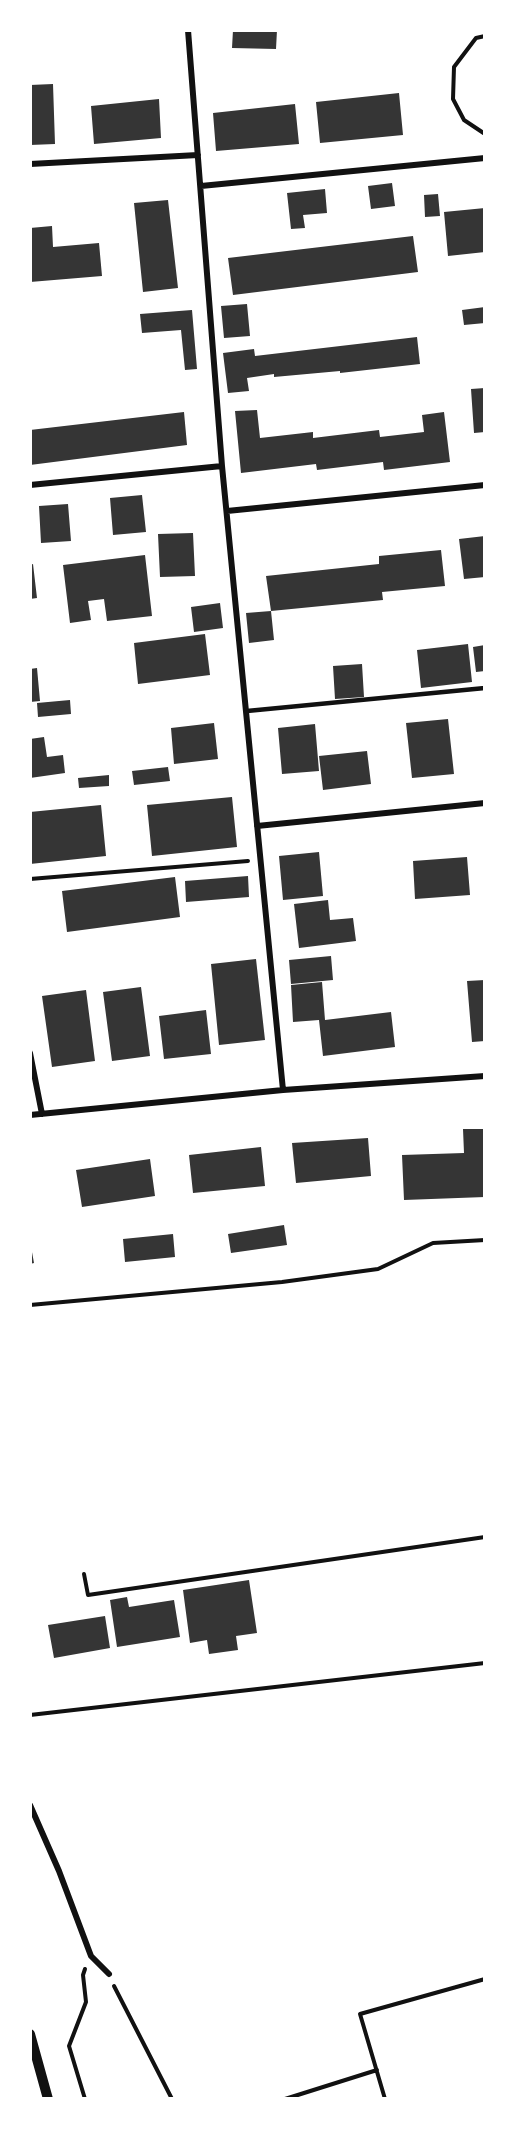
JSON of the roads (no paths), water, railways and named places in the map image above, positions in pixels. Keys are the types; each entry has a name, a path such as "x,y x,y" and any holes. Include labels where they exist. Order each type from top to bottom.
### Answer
{"street":[{"path":"188,30 222,466 283,1090"},
{"path":"30,164 198,155"},
{"path":"201,186 485,158"},
{"path":"30,485 222,466"},
{"path":"227,510 485,485"},
{"path":"257,826 485,803"},
{"path":"30,1053 42,1114"},
{"path":"30,1114 283,1090 485,1076"},
{"path":"30,1805 59,1871 91,1956 109,1974"},
{"path":"30,2034 48,2099"}],"lane":[{"path":"247,711 485,688"}]}
